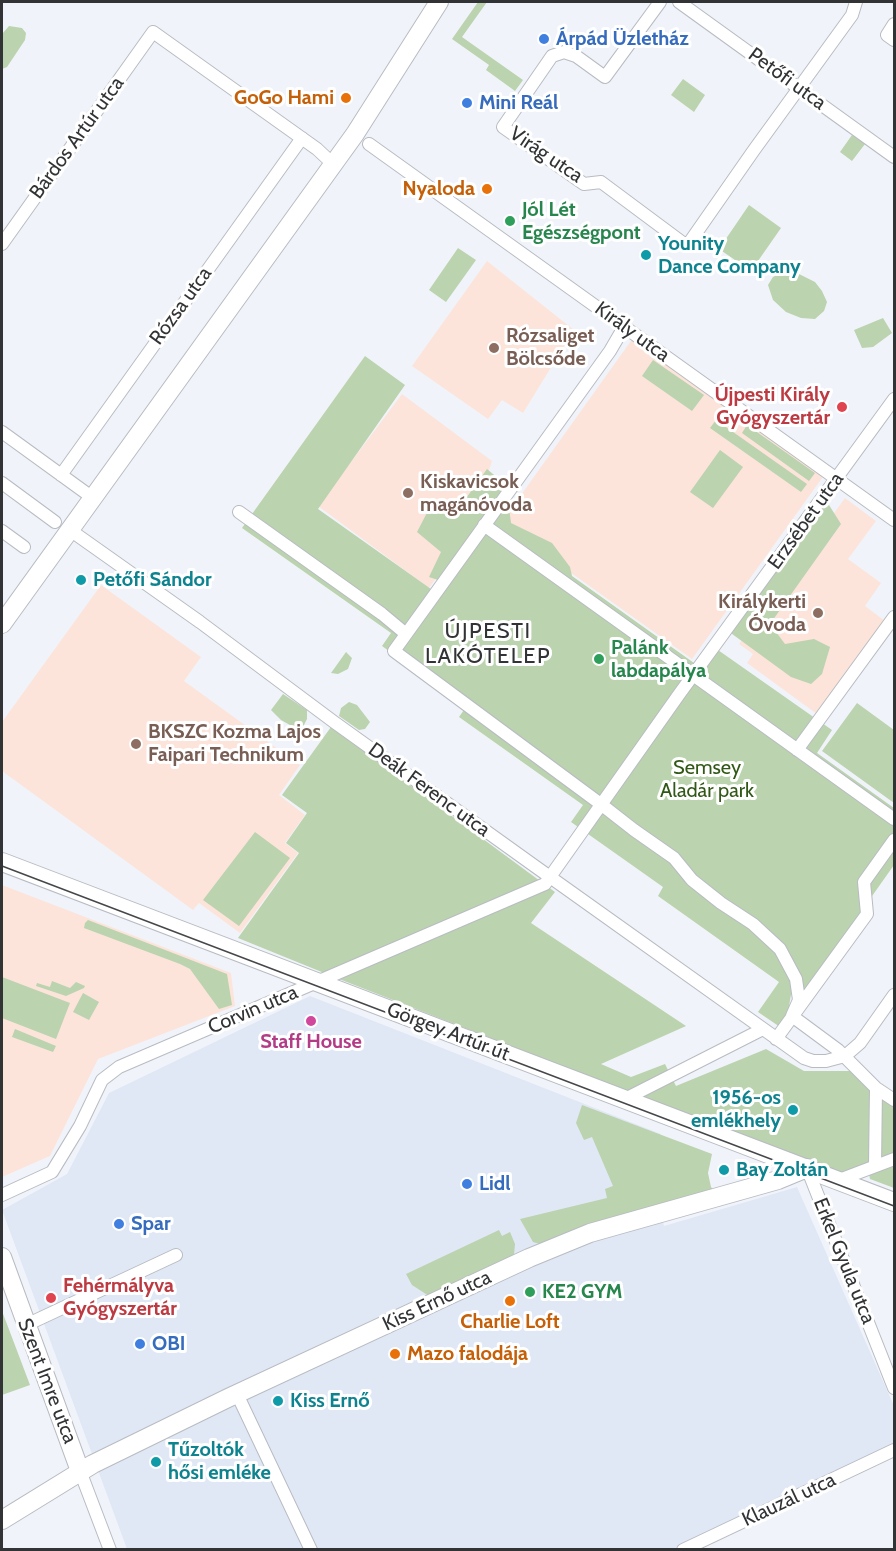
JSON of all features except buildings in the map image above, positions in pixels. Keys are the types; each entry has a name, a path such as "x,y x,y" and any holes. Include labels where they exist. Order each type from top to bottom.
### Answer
{"street":[{"name":"Rózsa utca","path":"2,624 63,526 93,498 333,164 370,111 439,2"},
{"name":"Virág utca","path":"660,2 604,76 576,56 564,52 552,56 503,127 584,184 601,182 687,246 852,15 856,2"},
{"name":"Petőfi utca","path":"679,2 894,157"},
{"path":"894,24 887,35 894,40"},
{"name":"Bárdos Artúr utca","path":"2,244 153,32 302,138"},
{"name":"Rózsa utca","path":"61,475 302,138"},
{"path":"302,138 333,164"},
{"name":"Király utca","path":"369,144 894,520"},
{"path":"624,327 610,351 394,651 674,858 692,880 753,924 780,949 791,967 800,1000 792,1016"},
{"name":"Erzsébet utca","path":"551,877 693,675 894,399"},
{"path":"2,432 93,498"},
{"name":"Deák Ferenc utca","path":"2,483 789,1049 813,1061 826,1062 845,1056"},
{"path":"239,512 382,614 406,634"},
{"path":"484,525 894,819"},
{"path":"2,531 24,547"},
{"path":"797,750 894,617"},
{"path":"776,1039 867,914 864,882 894,840"},
{"name":"Görgey Artúr út","path":"2,862 894,1202"},
{"name":"Corvin utca","path":"2,1195 52,1172 106,1076 119,1067 545,884 551,877"},
{"path":"845,1056 860,1043 894,995"},
{"path":"792,1016 845,1056 876,1088 894,1100"},
{"path":"625,1099 762,1029"},
{"path":"875,1166 876,1088"},
{"path":"839,1180 894,1159"},
{"name":"Erkel Gyula utca","path":"807,1168 894,1388"},
{"name":"Kiss Ernő utca","path":"2,1520 80,1471 237,1394 529,1258 590,1233 778,1180 807,1168"},
{"path":"26,1326 176,1255"},
{"name":"Szent Imre utca","path":"2,1257 80,1471"},
{"path":"237,1394 311,1550"},
{"name":"Klauzál utca","path":"683,1550 894,1450"},
{"path":"80,1471 110,1550"}],"shaded area":[{"name":"Rózsaliget Bölcsőde","path":"487,261 574,330 523,413 502,400 488,419 412,366"},
{"path":"633,338 825,474 692,659 501,523"},
{"name":"Kiskavicsok magánóvoda","path":"402,394 492,461 486,480 489,507 429,588 318,506"},
{"name":"Királykerti Óvoda","path":"845,498 876,521 848,559 881,583 865,606 885,621 817,714 747,663 753,654 739,644"},
{"name":"BKSZC Kozma Lajos Faipari Technikum","path":"101,585 201,657 184,681 300,765 279,795 305,815 285,843 298,853 240,933 199,903 193,910 2,771 2,722"},
{"path":"2,885 231,973 235,1006 98,1059 50,1156 2,1177"},
{"path":"310,996 661,1134 648,1167 664,1226 797,1187 894,1406 894,1444 673,1549 127,1549 2,1210 67,1174 109,1093"}],"green space":[{"path":"478,2 487,2 462,37 523,80 515,91 486,70 489,65 452,39"},
{"path":"9,26 22,28 26,33 25,40 7,67 2,69 2,34"},
{"path":"683,79 705,95 694,112 671,95"},
{"path":"852,135 865,144 852,161 840,152"},
{"path":"749,205 781,228 751,271 719,249"},
{"path":"458,248 476,260 446,302 429,290"},
{"path":"793,271 815,282 822,291 827,302 824,311 815,319 801,318 786,312 773,300 768,285 773,277 783,272"},
{"path":"883,318 892,333 873,347 862,348 854,330"},
{"name":"Semsey Aladár park","path":"365,356 405,385 318,509 431,589 438,580 429,577 441,552 417,532 430,507 452,518 487,469 506,485 511,523 552,543 570,567 572,576 694,663 708,643 832,730 817,753 894,808 894,865 802,995 792,989 788,1012 780,1027 758,1012 779,982 658,896 663,887 571,822 583,805 459,717 466,707 382,646 391,633 242,528"},
{"path":"653,360 704,395 692,411 642,376"},
{"path":"716,420 807,484 801,492 710,428"},
{"path":"747,425 815,473 809,481 742,433"},
{"path":"720,450 743,467 713,508 690,492"},
{"path":"829,505 841,524 770,624 785,644 814,639 830,647 822,674 811,684 791,677 728,631 815,507"},
{"path":"346,652 352,658 348,669 338,674 331,673"},
{"path":"283,694 307,710 307,719 303,727 297,729 281,720 271,710"},
{"path":"349,702 357,705 370,722 365,729 359,730 339,716 341,708"},
{"path":"857,703 894,730 894,803 822,751"},
{"path":"331,727 555,892 531,923 686,1026 601,1064 631,1077 665,1064 676,1086 766,1049 804,1071 851,1071 894,1095 894,1154 842,1175 238,938 299,853 286,843 307,813 282,795"},
{"path":"255,832 290,858 239,926 203,900"},
{"path":"88,920 227,974 232,1005 219,1009 190,969 84,928"},
{"path":"2,977 70,1003 56,1039 2,1018"},
{"path":"52,981 70,988 76,982 85,986 66,996 36,986 37,983 50,987"},
{"path":"83,993 99,1002 89,1020 73,1012"},
{"path":"15,1029 56,1046 53,1052 12,1037"},
{"path":"582,1105 712,1154 708,1173 711,1187 715,1192 540,1244 533,1242 520,1219 607,1198 605,1189 613,1186 592,1137 584,1140 576,1123"},
{"path":"894,1165 894,1188 870,1179 869,1174"},
{"path":"499,1230 502,1236 510,1232 515,1244 514,1255 429,1296 412,1285 406,1274"},
{"path":"2,1311 30,1385 2,1395"}],"tram line":[{"path":"2,866 894,1206"}],"place":[{"name":"Árpád Üzletház","path":"544,39"},
{"name":"GoGo Hami","path":"346,98"},
{"name":"Mini Reál","path":"467,103"},
{"name":"Nyaloda","path":"487,189"},
{"name":"Jól Lét Egészségpont","path":"510,221"},
{"name":"Younity Dance Company","path":"646,255"},
{"name":"Rózsaliget Bölcsőde","path":"494,348"},
{"name":"Újpesti Király Gyógyszertár","path":"842,407"},
{"name":"Kiskavicsok magánóvoda","path":"408,493"},
{"name":"Petőfi Sándor","path":"81,580"},
{"name":"Királykerti Óvoda","path":"818,613"},
{"name":"Palánk labdapálya","path":"599,659"},
{"name":"BKSZC Kozma Lajos Faipari Technikum","path":"136,744"},
{"name":"Staff House","path":"311,1021"},
{"name":"1956-os emlékhely","path":"793,1110"},
{"name":"Bay Zoltán","path":"724,1170"},
{"name":"Lidl","path":"467,1184"},
{"name":"Spar","path":"119,1224"},
{"name":"KE2 GYM","path":"530,1292"},
{"name":"Fehérmályva Gyógyszertár","path":"51,1298"},
{"name":"Charlie Loft","path":"510,1301"},
{"name":"OBI","path":"140,1344"},
{"name":"Mazo falodája","path":"395,1354"},
{"name":"Kiss Ernő","path":"278,1401"},
{"name":"Tűzoltók hősi emléke","path":"156,1462"}],"district":[{"name":"ÚJPESTI LAKÓTELEP","path":"488,644"}]}
